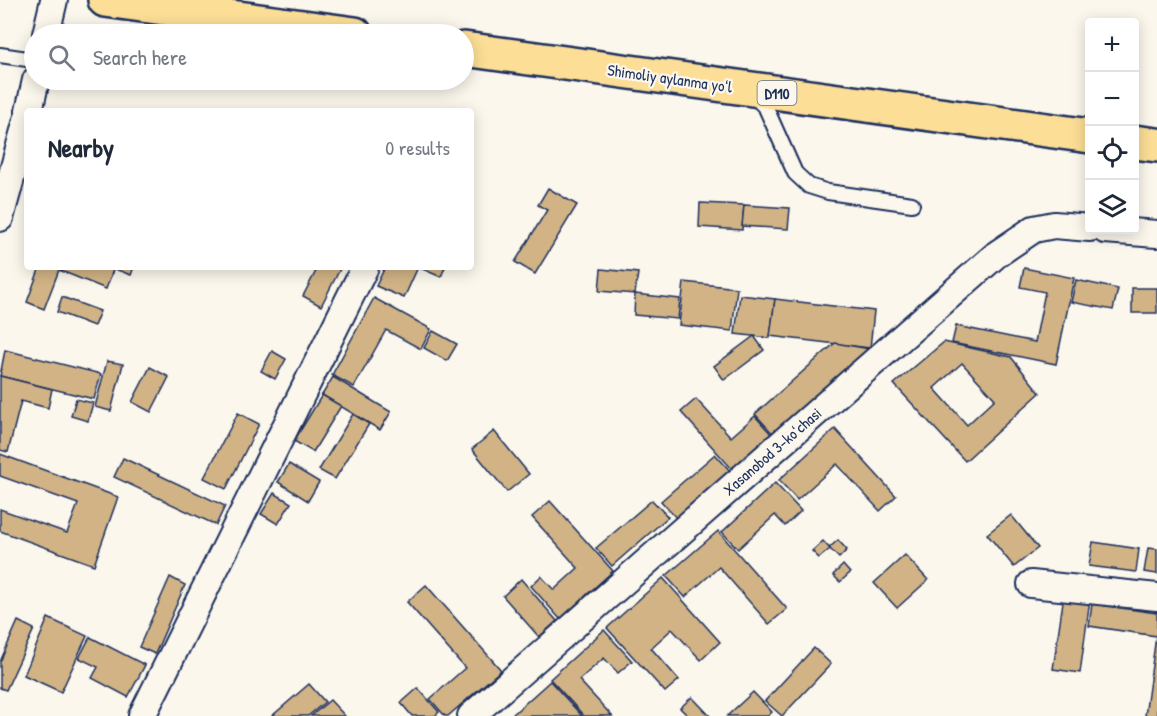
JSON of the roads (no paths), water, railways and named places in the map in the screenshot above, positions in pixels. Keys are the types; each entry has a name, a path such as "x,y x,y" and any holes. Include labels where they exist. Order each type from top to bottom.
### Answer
{"main road":[{"path":"105,0 281,24"},
{"name":"Shimoliy aylanma yoʻl","path":"474,50 1085,135"},
{"path":"1139,143 1157,145"}],"street":[{"path":"48,24 54,0"},
{"path":"30,108 34,90"},
{"path":"0,218 24,131"},
{"name":"Xasanobod 3-koʻchasi","path":"471,716 997,254 1034,229 1054,225 1085,228"},
{"path":"1139,233 1157,234"},
{"path":"142,716 364,270"},
{"path":"1031,584 1157,597"}],"lane":[{"path":"0,55 24,59"},
{"path":"746,88 766,108 795,174 809,186 828,192 912,204"}]}
